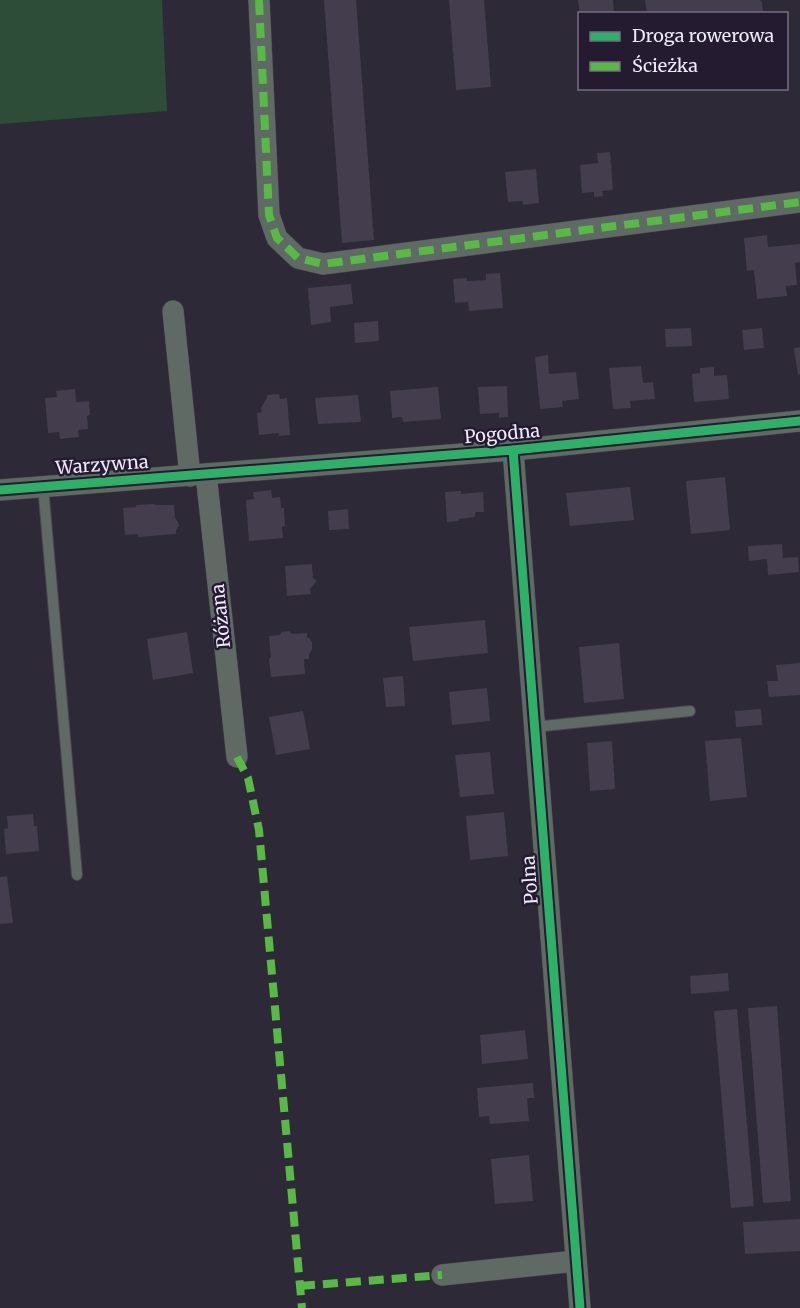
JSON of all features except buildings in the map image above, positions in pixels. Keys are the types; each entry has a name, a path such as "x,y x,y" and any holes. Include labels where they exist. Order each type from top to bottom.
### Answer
{"street":[{"path":"259,0 269,214 278,238 298,258 323,264 800,202"},
{"name":"Różana","path":"172,311 198,475 237,757"},
{"name":"Pogodna","path":"198,475 513,450 800,421"},
{"name":"Polna","path":"513,450 580,1308"},
{"name":"Warzywna","path":"0,490 198,475"},
{"path":"442,1275 576,1261"}],"lane":[{"path":"43,486 77,875"},
{"path":"534,727 690,711"}],"green space":[{"path":"0,0 162,0 167,111 0,124"}],"marked path":[{"path":"259,0 269,215 277,238 298,258 323,264 800,202"},
{"path":"237,757 248,778 259,830 302,1308"},
{"path":"300,1286 442,1275"}],"cycle path":[{"path":"0,490 513,450 800,421"},
{"path":"513,450 580,1308"}]}
